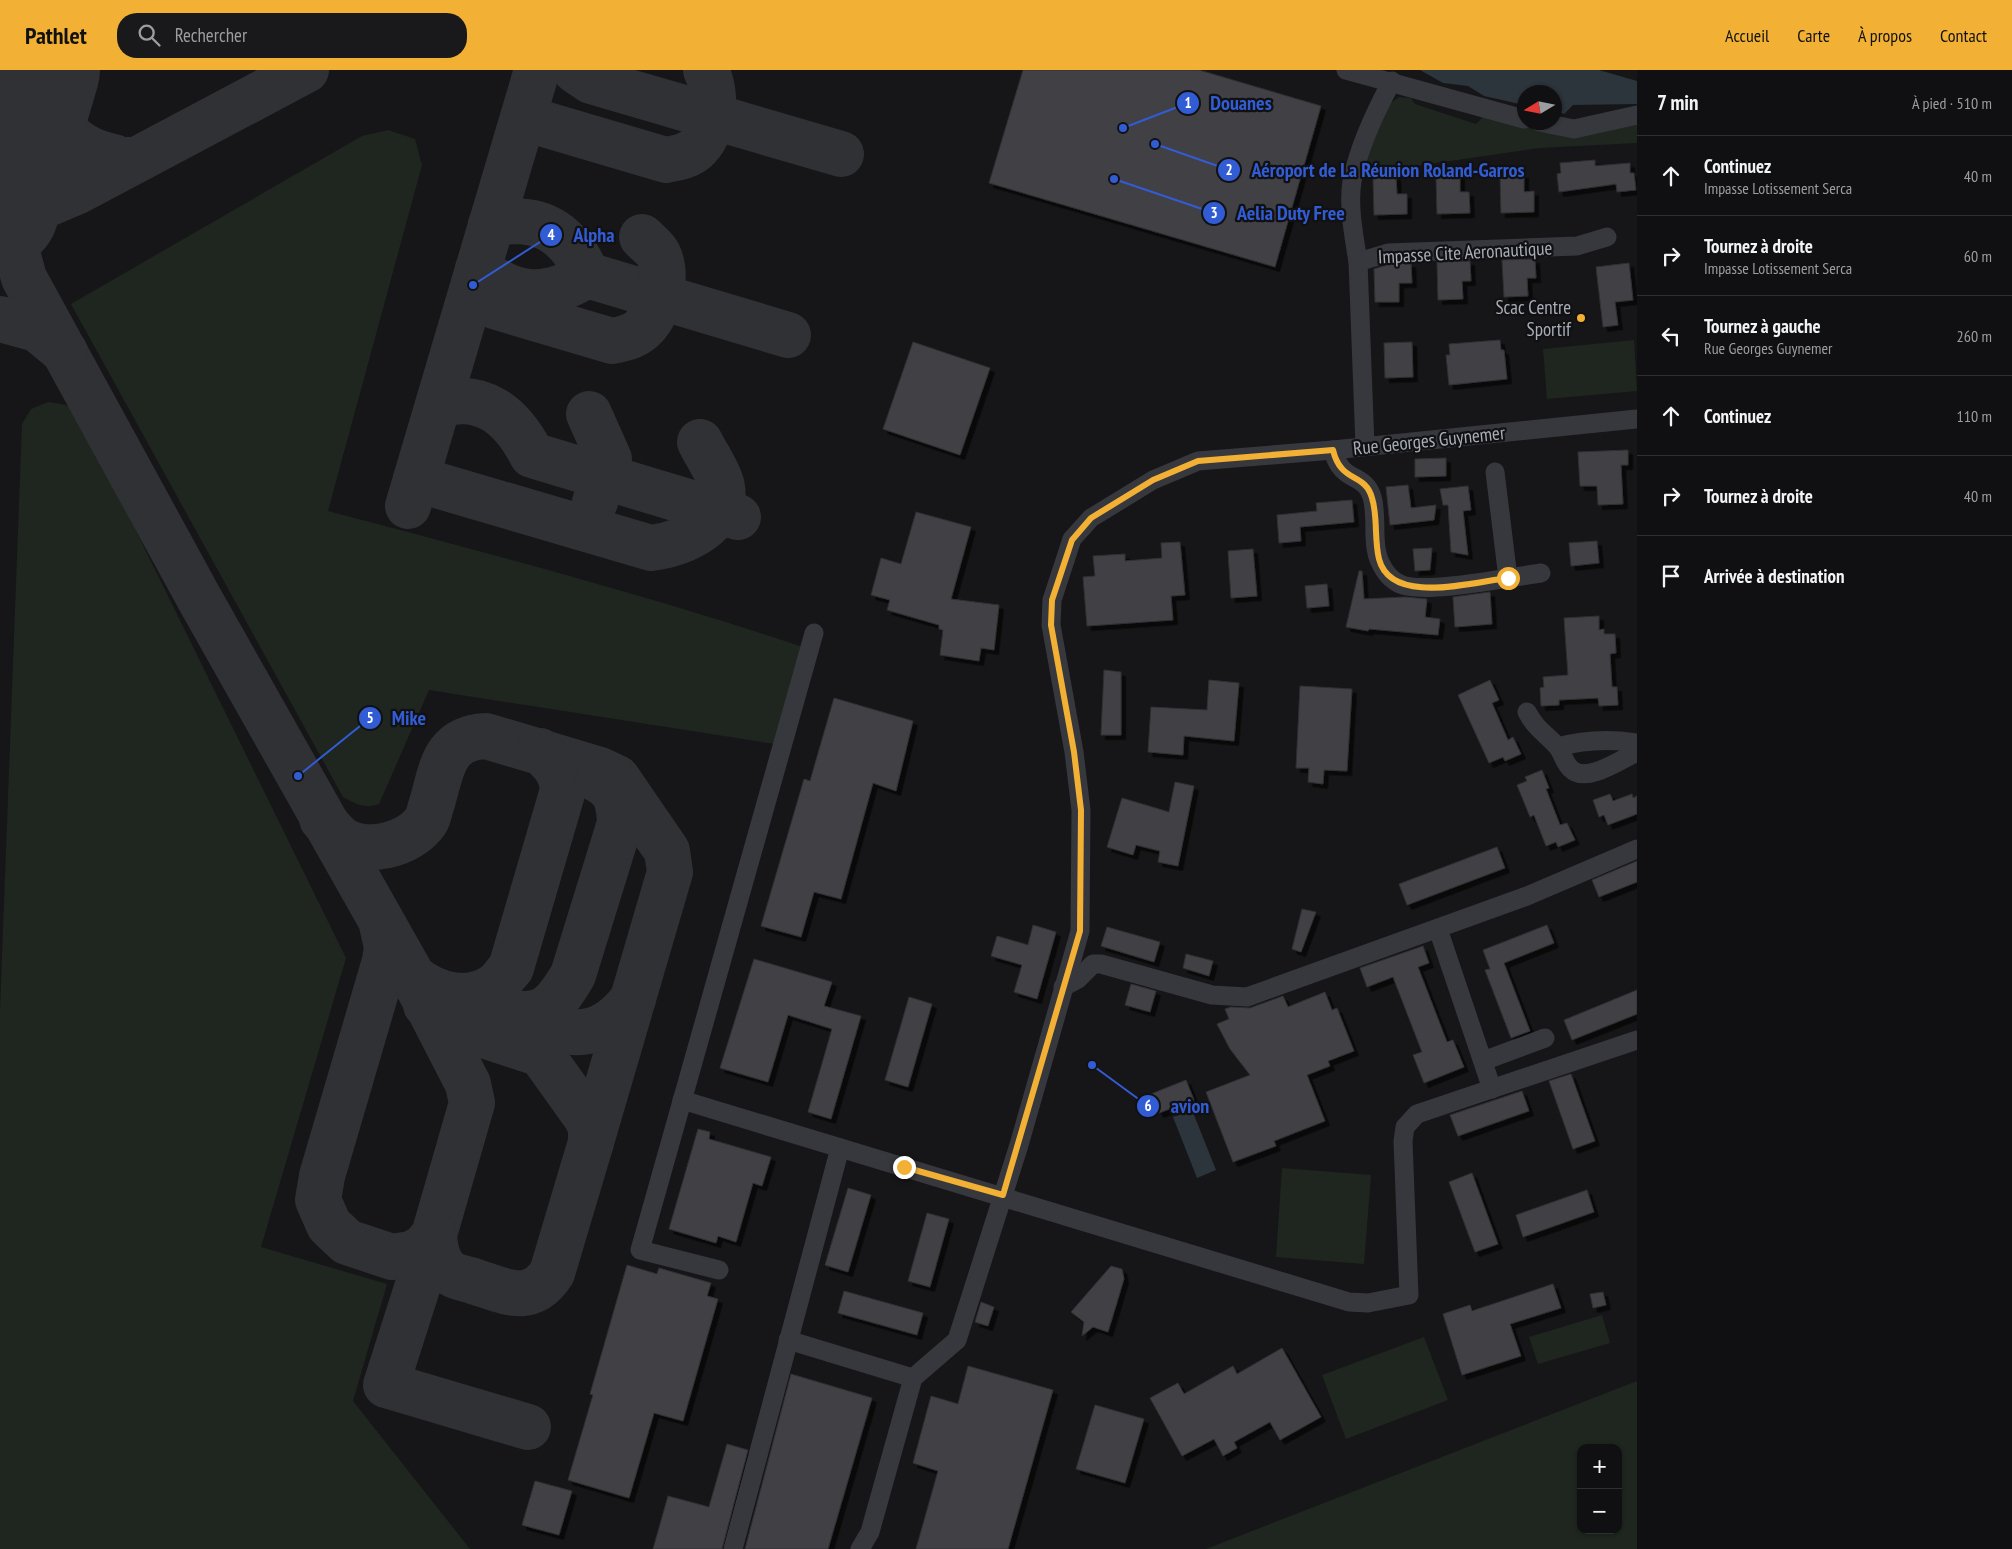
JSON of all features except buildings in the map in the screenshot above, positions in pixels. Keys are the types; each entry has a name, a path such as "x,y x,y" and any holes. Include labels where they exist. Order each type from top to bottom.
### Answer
{"street":[{"path":"1346,70 1388,76 1517,116"},
{"path":"1358,262 1352,228 1352,182 1364,142 1388,76"},
{"path":"1562,127 1574,129 1637,115"},
{"name":"Impasse Cite Aeronautique","path":"1365,446 1358,262 1388,253 1577,246 1607,237"},
{"name":"Rue Georges Guynemer","path":"913,1378 957,1340 1003,1195 1080,931 1081,810 1074,752 1051,625 1052,600 1072,540 1091,518 1153,480 1198,461 1333,450 1637,419"},
{"path":"1333,450 1336,463 1343,472 1366,485 1372,497 1379,560 1388,576 1400,584 1424,589 1541,573"},
{"path":"1495,472 1508,578"},
{"path":"719,1270 640,1250 814,633"},
{"path":"1527,712 1540,733 1558,747 1569,767 1577,775 1588,775 1637,752"},
{"path":"1558,747 1616,740 1637,743"},
{"path":"1063,987 1078,979 1093,964 1102,964 1212,995 1247,997 1540,891 1637,849"},
{"path":"1438,929 1492,1089"},
{"path":"1483,1061 1545,1038"},
{"path":"682,1100 1003,1195 1349,1302 1368,1303 1409,1295 1403,1141 1405,1127 1418,1114 1637,1040"},
{"path":"732,1549 840,1148"},
{"path":"788,1340 913,1378 870,1532 860,1549"}],"shaded area":[{"path":"1420,70 1599,70 1637,81 1637,104 1573,105 1564,114 1562,113 1562,85 1517,85 1517,103 1484,96 1468,86 1443,83"},
{"path":"1399,97 1411,98 1415,104 1476,124 1486,114 1517,123 1517,130 1562,130 1562,128 1637,120 1637,143 1539,148 1360,174 1385,107"},
{"path":"388,130 415,139 422,165 328,511 626,592 803,647 788,746 429,690 379,804 364,806 343,797 71,304 362,136"},
{"path":"1634,340 1637,391 1547,399 1543,349"},
{"path":"48,402 66,405 80,417 346,958 261,1247 387,1284 353,1401 470,1549 0,1549 0,1010 22,424 31,409"},
{"path":"1192,1110 1216,1170 1197,1178 1173,1117"},
{"path":"1282,1168 1371,1175 1364,1264 1276,1257"},
{"path":"1602,1315 1610,1343 1538,1364 1529,1337"},
{"path":"1424,1337 1448,1400 1346,1439 1322,1375"},
{"path":"1637,1381 1637,1549 1206,1549"}],"taxiway":[{"path":"43,70 50,102 63,127 83,146 114,157"},
{"path":"0,199 33,210 78,191 306,70"},
{"path":"408,506 537,70"},
{"path":"575,70 591,81 841,154"},
{"path":"528,101 529,116 537,122 666,160 691,153 704,139 713,110 712,89 706,70"},
{"path":"0,128 18,148 59,159 88,164 129,160"},
{"path":"3,201 24,278 199,598 413,977 468,1084 472,1103 434,1235 423,1248 411,1254 392,1257 347,1242 329,1225 318,1200 322,1176 385,961 387,947 382,925"},
{"path":"491,224 524,222 550,229 571,247 587,275"},
{"path":"494,306 612,341 634,334 641,330 653,315 660,295 663,273 658,254 642,237"},
{"path":"478,269 505,286 531,292 545,292 558,289 587,275 788,335"},
{"path":"0,319 37,329 65,352"},
{"path":"438,405 469,401 482,404 505,418 524,441 532,455 738,517"},
{"path":"589,414 609,459 595,502"},
{"path":"416,479 651,548 689,537 710,522 718,512 722,500 721,482 700,442"},
{"path":"322,819 341,839 351,844 362,847 374,847 398,842 419,829 426,821 442,767 453,749 472,738 486,736 600,770 617,778 667,851 670,872 591,1142"},
{"path":"413,977 442,993 464,996 475,995 496,985 511,968 563,790 561,778 556,768 540,751"},
{"path":"498,1012 525,1014 544,1010 558,997 573,975 620,823 616,798 609,788 598,780"},
{"path":"508,1015 560,1030 590,1031 604,1026 619,1015 633,999"},
{"path":"426,1005 447,1023 541,1054 586,1117 591,1127 591,1142 552,1273 536,1289 527,1293 508,1292 453,1275 446,1270 440,1261 436,1251 434,1235"},
{"path":"434,1235 386,1385 528,1427"}],"runway":[{"path":"0,210 41,70"}],"place":[{"name":"Douanes","path":"1123,128"},
{"name":"Aéroport de La Réunion Roland-Garros","path":"1155,144"},
{"name":"Aelia Duty Free","path":"1114,179"},
{"name":"Alpha","path":"473,285"},
{"name":"Scac Centre Sportif","path":"1581,318"},
{"name":"Mike","path":"298,776"},
{"name":"avion","path":"1092,1065"}],"route":[{"path":"904,1167 1003,1195 1019,1144 1080,931 1081,810 1074,752 1051,625 1052,600 1072,540 1091,518 1153,480 1198,461 1333,450 1336,463 1343,472 1366,485 1372,497 1379,560 1388,576 1400,584 1424,589 1508,578"}]}
